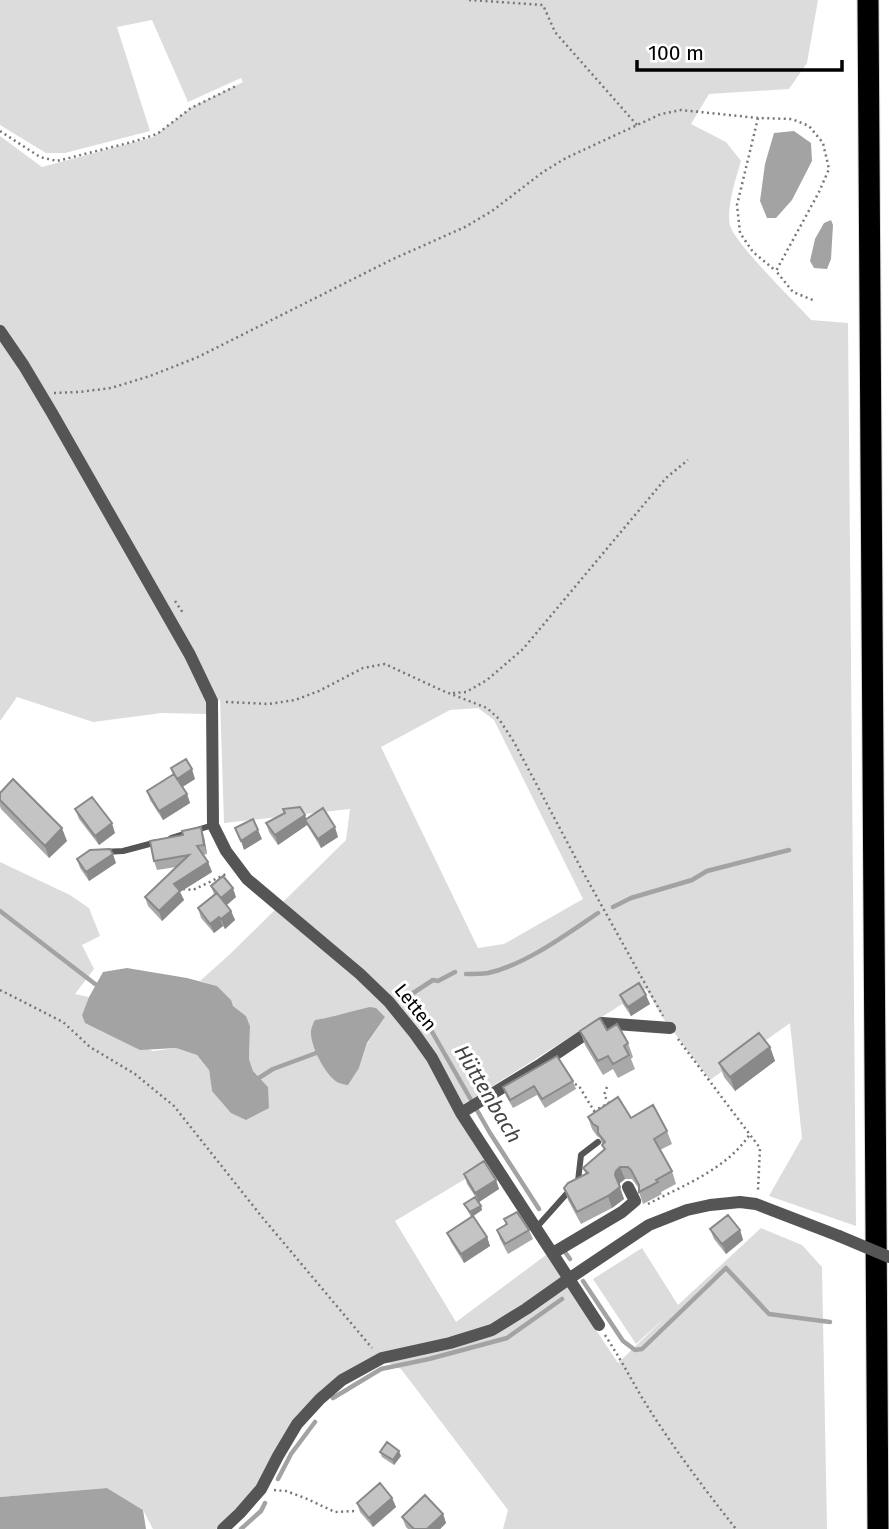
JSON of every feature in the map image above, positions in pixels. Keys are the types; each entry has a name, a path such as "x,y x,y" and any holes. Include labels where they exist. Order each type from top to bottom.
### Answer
{"highway":[{"path":"868,0 878,1529"}],"street":[{"name":"Letten","path":"0,331 40,393 190,655 212,701 213,825 226,852 247,879 360,974 389,1002 432,1058 461,1114 599,1325"},
{"path":"461,1114 602,1023 670,1028"},
{"path":"553,1254 635,1202 628,1187"},
{"path":"223,1529 261,1489 297,1424 342,1380 382,1358 450,1343 492,1330 649,1225 687,1210 726,1203 756,1204 889,1257"}],"lane":[{"path":"98,853 123,851 213,825"},
{"path":"536,1228 578,1181 582,1155 598,1142"}],"path":[{"path":"469,0 543,5 555,32 637,125"},
{"path":"0,131 40,157 57,161 157,134 191,108 238,85"},
{"path":"40,393 79,393 111,388 198,358 393,259 465,228 566,158 661,114 681,110 792,119 809,126 823,144 830,169 776,271"},
{"path":"758,118 737,205 740,233 753,252 776,271 793,292 813,300"},
{"path":"450,694 466,692 487,680 523,649 666,478 688,460"},
{"path":"212,701 269,704 295,700 363,668 385,664 487,708 499,719 670,1028 760,1148 756,1204"},
{"path":"178,889 193,890 237,868"},
{"path":"0,990 62,1022 90,1047 135,1074 174,1106 262,1217 382,1358"},
{"path":"575,1084 579,1086 594,1111 609,1103"},
{"path":"607,1087 604,1095 613,1111"},
{"path":"622,1212 643,1207 708,1172 731,1157 750,1134"},
{"path":"599,1325 668,1437 705,1491 736,1529"},
{"path":"261,1489 286,1491 335,1512 356,1511"}],"shaded area":[{"path":"0,0 818,0 807,63 789,89 709,94 691,124 726,142 741,161 732,193 729,218 734,234 742,245 811,320 848,323 856,1226 769,1196 802,1138 790,1023 710,1080 663,1018 646,989 464,1104 497,1160 395,1221 456,1322 546,1255 618,1363 669,1314 636,1344 593,1279 642,1248 678,1305 761,1228 802,1245 822,1267 827,1529 503,1529 508,1510 401,1369 375,1356 343,1374 257,1486 216,1529 153,1529 143,1510 107,1488 0,1497 0,862 70,895 89,908 100,936 82,945 94,969 75,994 89,997 82,1015 153,1051 176,1048 197,1055 209,1070 212,1091 268,1087 253,1071 249,1059 250,1026 246,1016 233,1006 217,986 200,981 346,840 350,809 224,823 220,699 207,714 162,713 93,722 17,697 0,721 0,136 42,167 153,137 192,107 243,82 241,78 188,102 152,20 117,27 150,131 65,153 46,153 0,125","holes":["478,708 494,720 583,899 504,944 478,948 381,747 450,710","346,1013 385,1017 367,1044 359,1068 315,1020"]},
{"path":"794,131 811,143 812,161 792,200 776,218 767,218 760,201 765,164 774,133"},
{"path":"831,220 831,259 827,269 814,268 810,261 815,239 824,223"},
{"path":"127,968 217,986 231,1000 233,1006 246,1016 250,1026 249,1059 253,1071 268,1087 269,1108 246,1120 231,1113 212,1091 209,1070 197,1055 176,1048 140,1050 85,1023 82,1015 103,972"},
{"path":"370,1007 376,1008 385,1017 367,1043 359,1068 348,1085 337,1082 328,1073 316,1052 311,1037 314,1022"},
{"path":"107,1488 143,1510 146,1529 0,1529 0,1497"}],"building":[{"path":"186,759 192,769 177,779 171,768"},
{"path":"174,774 187,794 159,811 147,791"},
{"path":"13,779 62,828 45,846 0,800 0,793"},
{"path":"92,797 112,823 95,836 75,809"},
{"path":"300,807 305,815 275,835 266,823 285,813 283,809"},
{"path":"323,808 335,827 318,839 305,820"},
{"path":"253,819 258,830 241,841 235,828"},
{"path":"201,827 204,845 197,846 208,862 174,884 180,891 159,911 145,897 189,855 154,861 150,841 183,835 182,831"},
{"path":"110,849 113,854 86,872 77,859 90,850"},
{"path":"223,876 233,888 221,898 211,886"},
{"path":"217,893 231,911 210,924 198,908"},
{"path":"639,983 646,995 628,1007 620,995"},
{"path":"600,1018 607,1030 617,1024 628,1043 624,1046 629,1055 613,1064 608,1056 598,1061 580,1031"},
{"path":"759,1033 770,1047 730,1077 719,1063"},
{"path":"557,1056 573,1081 542,1099 534,1086 510,1100 503,1087"},
{"path":"618,1097 631,1118 653,1105 667,1131 654,1139 672,1171 639,1192 639,1185 631,1170 628,1167 620,1167 615,1175 620,1187 577,1212 564,1188 568,1183 588,1173 583,1168 605,1149 602,1145 605,1142 598,1133 598,1127 588,1117"},
{"path":"484,1161 496,1180 475,1193 464,1174"},
{"path":"475,1197 481,1206 470,1212 464,1204"},
{"path":"517,1212 529,1230 505,1244 497,1230 507,1224 504,1219"},
{"path":"728,1215 740,1230 722,1244 710,1229"},
{"path":"473,1216 487,1237 461,1254 447,1233"},
{"path":"387,1442 399,1451 393,1460 380,1452"},
{"path":"380,1483 392,1498 369,1518 357,1503"},
{"path":"425,1495 443,1514 427,1529 414,1529 402,1517"}],"waterway":[{"path":"613,907 631,898 692,880 707,871 789,850"},
{"path":"0,911 99,987"},
{"path":"466,974 488,973 516,963 545,948 598,913"},
{"path":"404,999 433,980 438,981 455,972"},
{"name":"Hüttenbach","path":"406,997 431,1030 490,1133 539,1209"},
{"path":"254,1081 273,1069 319,1052"},
{"name":"Hüttenbach","path":"565,1252 570,1259"},
{"name":"Hüttenbach","path":"583,1281 623,1341 635,1350 642,1349 726,1268 769,1314 830,1322"},
{"path":"333,1398 381,1369 507,1338 562,1299"},
{"path":"278,1479 291,1454 315,1422"},
{"path":"241,1529 261,1511 265,1503"}]}
